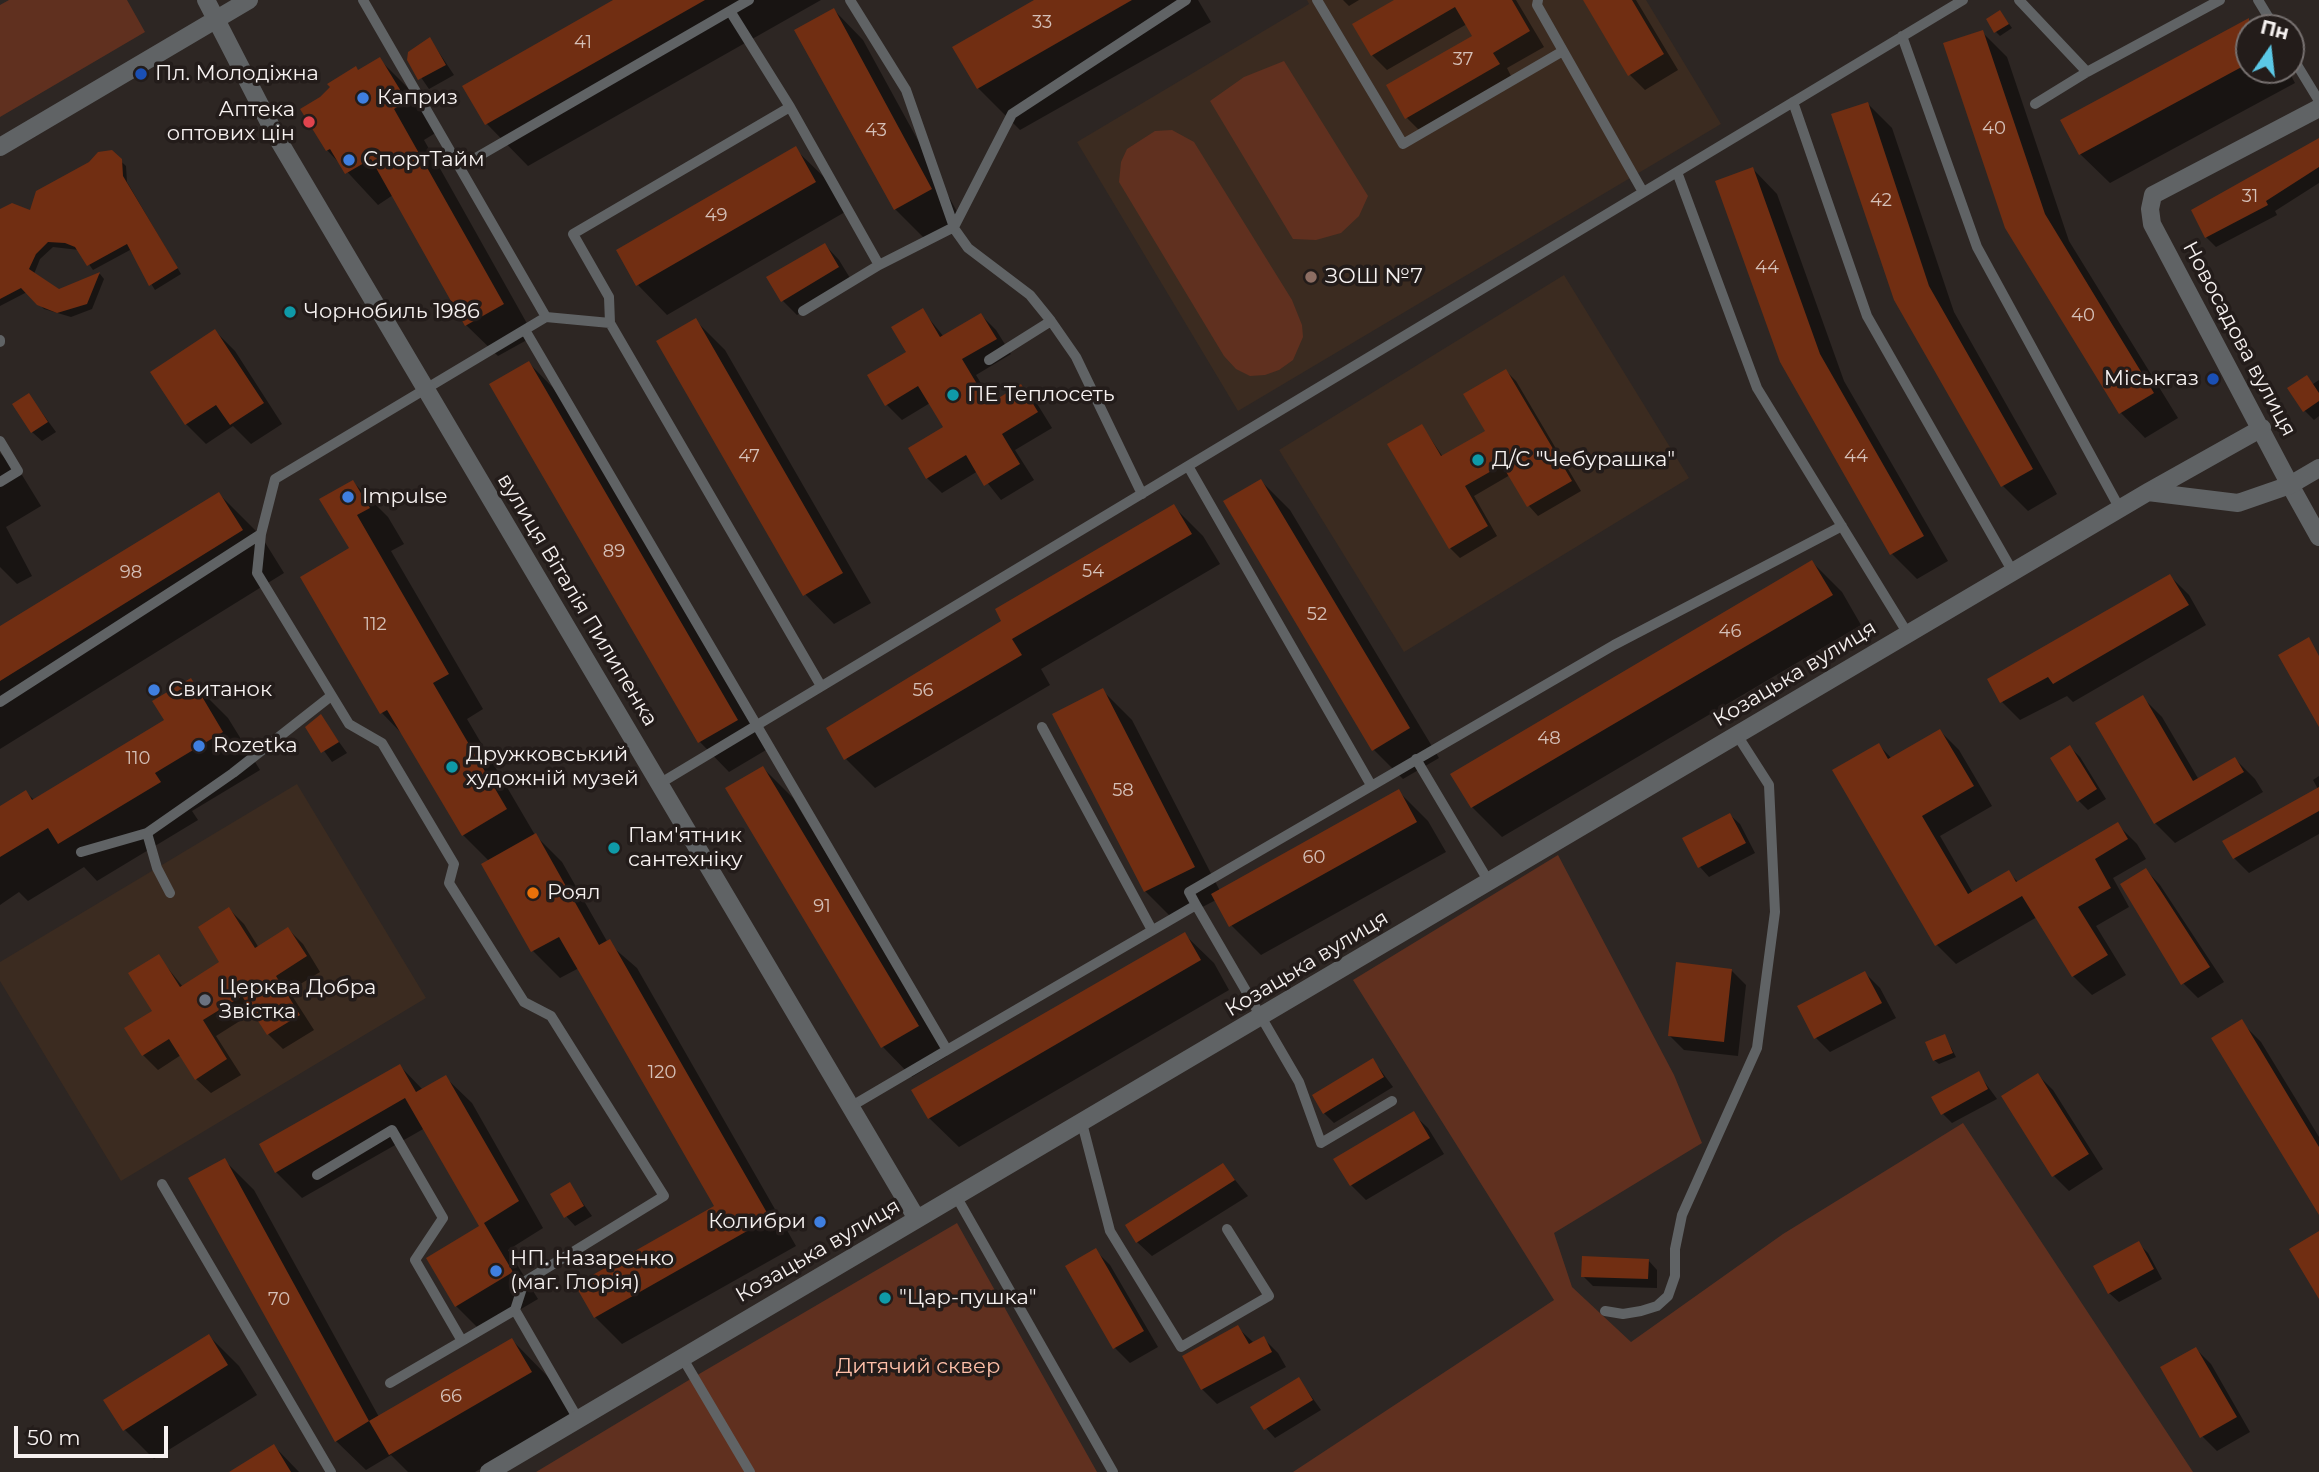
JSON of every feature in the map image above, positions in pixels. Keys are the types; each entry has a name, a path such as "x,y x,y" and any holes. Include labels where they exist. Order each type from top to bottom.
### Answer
{"street":[{"name":"вулиця Віталія Пилипенка","path":"206,0 276,136 916,1219"},
{"path":"0,147 249,0"},
{"name":"Новосадова вулиця","path":"2319,108 2153,195 2150,209 2152,224 2319,537"},
{"name":"Козацька вулиця","path":"489,1472 2148,492 2262,428"},
{"path":"2148,492 2238,502 2290,485 2319,468"}],"lane":[{"path":"363,0 546,317"},
{"path":"460,167 749,0"},
{"path":"850,0 906,90 953,227 968,248 1030,295 1051,321 1076,357 1142,494"},
{"path":"803,310 879,265 953,227 1012,114 1186,0"},
{"path":"1317,0 1403,144 1563,51"},
{"path":"1538,0 1537,5 1643,192"},
{"path":"659,783 1793,102 1902,36 1944,5 1963,0"},
{"path":"2019,0 2087,72"},
{"path":"2035,104 2087,72 2220,0"},
{"path":"730,11 790,107 879,265"},
{"path":"1902,36 1977,247 2120,509"},
{"path":"2305,78 2319,101"},
{"path":"1793,102 1867,316 2013,572"},
{"path":"790,107 573,234 609,296 610,323 821,686"},
{"path":"1677,172 1757,388 1908,634"},
{"path":"390,1383 515,1310 524,1282 664,1196 551,1016 524,1002 449,883 454,864 382,743 349,724 331,695 257,573 261,534 275,480 546,317 610,323"},
{"path":"989,360 1051,321"},
{"path":"525,330 947,1050"},
{"path":"0,441 18,471 0,482"},
{"path":"1188,466 1371,785"},
{"path":"1392,1101 1321,1143 1299,1082 1189,892 1614,645 1842,526"},
{"path":"0,702 261,534"},
{"path":"81,852 147,833 233,773 331,695"},
{"path":"1042,727 1152,930"},
{"path":"1605,1311 1642,1311 1657,1306 1668,1296 1675,1276 1675,1249 1682,1215 1757,1048 1775,912 1769,785 1737,735"},
{"path":"1416,759 1489,882"},
{"path":"147,833 156,868 170,893"},
{"path":"850,1107 1196,905"},
{"path":"1082,1122 1110,1231 1181,1347 1269,1296 1227,1229"},
{"path":"317,1175 392,1130 443,1218 415,1260 462,1341"},
{"path":"162,1184 331,1472"},
{"path":"956,1196 1113,1472"},
{"path":"515,1310 578,1419"},
{"path":"682,1357 750,1472"}],"shaded area":[{"name":"ЗОШ №7","path":"1307,0 1646,0 1721,124 1238,411 1077,142 1309,4"},
{"path":"1564,275 1689,478 1404,652 1279,450"},
{"path":"297,784 426,998 121,1181 0,981 0,962"}],"green space":[{"path":"9,0 127,0 145,32 0,117 0,5"},
{"path":"1284,61 1368,196 1359,216 1341,233 1316,240 1293,239 1210,101 1244,77"},
{"path":"1172,130 1194,142 1292,300 1302,325 1303,337 1293,360 1279,370 1250,376 1236,369 1224,356 1119,182 1121,162 1127,149 1155,131"},
{"path":"1558,855 1674,1075 1702,1143 1554,1233 1572,1287 1631,1342 1783,1234 1963,1123 2193,1472 1293,1472 1554,1300 1353,980"},
{"name":"Дитячий сквер","path":"957,1223 1097,1472 536,1472 694,1377"}],"building":[{"path":"613,0 705,0 485,125 462,86"},
{"path":"1034,0 1132,0 977,89 952,47"},
{"path":"1394,0 1512,0 1530,31 1493,53 1500,64 1405,119 1386,85 1472,36 1455,7 1371,56 1352,24"},
{"path":"1583,0 1632,0 1664,54 1628,76"},
{"path":"834,8 932,189 894,210 794,30"},
{"path":"2000,10 2009,24 1994,33 1986,19"},
{"path":"2235,26 2235,71 2079,155 2060,120"},
{"path":"1983,30 2045,214 2154,393 2119,414 2005,228 1943,43"},
{"path":"430,37 446,65 418,80 407,60 408,52"},
{"path":"380,57 407,101 394,109 504,304 465,326 371,159 345,174 330,149 326,151 300,109 320,97 330,87 327,84 356,66 358,70"},
{"path":"1868,102 1929,286 2033,469 2001,487 1894,300 1831,114"},
{"path":"2319,138 2319,167 2266,201 2268,205 2205,238 2191,210"},
{"path":"796,146 816,182 636,286 616,250"},
{"path":"112,150 122,159 123,176 178,268 149,286 127,244 87,266 75,247 65,243 48,242 36,254 29,269 59,289 100,272 87,304 57,313 37,305 21,288 0,299 0,209 12,203 30,210 36,191 89,162 98,152"},
{"path":"1753,167 1820,354 1924,536 1890,555 1780,362 1715,181"},
{"path":"825,243 839,267 781,302 766,277"},
{"name":"ПЕ Теплосеть","path":"923,308 940,337 981,313 997,339 962,359 989,404 1021,384 1038,412 1002,434 1020,464 984,486 966,455 926,479 908,448 943,427 918,386 885,406 867,375 906,352 891,327"},
{"path":"696,318 843,573 803,596 656,341"},
{"path":"215,329 264,403 230,425 216,405 185,425 150,372"},
{"path":"529,361 738,720 698,743 489,384"},
{"name":"Д/С \"Чебурашка\"","path":"1506,369 1572,481 1527,507 1502,465 1465,486 1488,526 1449,549 1387,444 1422,424 1441,456 1485,431 1463,394"},
{"path":"2307,375 2319,393 2319,401 2303,412 2287,388"},
{"path":"29,393 48,422 31,433 12,404"},
{"path":"1261,479 1410,728 1372,751 1223,501"},
{"path":"353,480 370,508 357,515 449,674 433,683 507,809 462,836 387,710 380,714 300,577 349,548 319,499"},
{"path":"219,492 243,530 0,681 0,626"},
{"path":"1174,504 1192,534 1012,639 1022,655 844,760 826,728 1001,621 995,609"},
{"path":"1812,560 1833,595 1471,808 1450,774"},
{"path":"2170,574 2189,605 2053,684 2048,677 2000,703 1987,679"},
{"path":"2309,637 2319,656 2319,727 2278,655"},
{"path":"191,678 223,732 155,773 161,782 58,844 48,828 0,857 0,806 26,790 32,800 164,720 152,701"},
{"path":"1103,688 1195,867 1144,892 1052,714"},
{"path":"2143,695 2193,781 2235,757 2244,772 2154,824 2095,723"},
{"path":"321,714 339,742 321,753 305,727"},
{"path":"1940,729 1974,786 1922,816 1968,894 2009,870 2016,882 2118,822 2128,839 2095,859 2111,888 2078,907 2108,955 2072,977 2022,896 1935,946 1832,770 1879,743 1888,759"},
{"path":"2070,745 2097,789 2077,802 2050,758"},
{"path":"763,766 919,1026 881,1048 725,788"},
{"path":"2319,787 2319,811 2233,859 2222,841"},
{"path":"1399,789 1417,822 1229,927 1211,894"},
{"path":"1730,813 1746,843 1698,868 1682,838"},
{"path":"536,833 599,945 610,939 770,1218 594,1318 575,1285 714,1206 559,937 531,952 481,864"},
{"path":"2146,868 2210,967 2181,985 2120,884"},
{"path":"229,907 255,948 288,927 307,956 276,976 300,1015 267,1035 242,996 203,1020 227,1059 195,1080 169,1039 142,1056 124,1028 152,1011 128,973 159,954 180,987 219,962 198,927"},
{"path":"1185,932 1201,960 928,1119 911,1090"},
{"path":"1676,962 1732,969 1724,1042 1668,1036"},
{"path":"1865,971 1882,1003 1814,1039 1797,1006"},
{"path":"2242,1019 2319,1147 2319,1215 2211,1038"},
{"path":"1945,1034 1953,1053 1933,1061 1925,1042"},
{"path":"1373,1058 1384,1077 1323,1114 1312,1095"},
{"path":"400,1064 416,1092 446,1075 519,1201 484,1223 513,1272 455,1307 426,1258 479,1226 405,1098 275,1173 259,1144"},
{"path":"1979,1071 1988,1089 1941,1115 1931,1097"},
{"path":"2038,1073 2089,1154 2052,1177 2001,1096"},
{"path":"1414,1111 1430,1138 1350,1186 1333,1159"},
{"path":"225,1158 369,1421 335,1442 188,1178"},
{"path":"1223,1163 1235,1180 1136,1243 1125,1225"},
{"path":"570,1182 584,1206 564,1218 550,1194"},
{"path":"2319,1231 2319,1299 2289,1249"},
{"path":"2139,1241 2154,1269 2108,1294 2093,1266"},
{"path":"1096,1248 1144,1331 1113,1349 1065,1266"},
{"path":"1582,1256 1649,1259 1648,1279 1581,1277"},
{"path":"1238,1325 1249,1344 1264,1336 1272,1352 1201,1390 1182,1356"},
{"path":"209,1334 228,1365 123,1431 103,1400"},
{"path":"512,1338 532,1372 389,1455 369,1421"},
{"path":"2196,1347 2237,1417 2200,1438 2160,1367"},
{"path":"1299,1377 1313,1400 1264,1430 1250,1407"},
{"path":"274,1444 291,1472 229,1472"}],"place":[{"name":"Пл. Молодіжна","path":"141,74"},
{"name":"Каприз","path":"363,98"},
{"name":"Аптека оптових цін","path":"309,122"},
{"name":"СпортТайм","path":"349,160"},
{"name":"ЗОШ №7","path":"1311,277"},
{"name":"Чорнобиль 1986","path":"290,312"},
{"name":"Міськгаз","path":"2213,379"},
{"name":"ПЕ Теплосеть","path":"953,395"},
{"name":"Д/С \"Чебурашка\"","path":"1478,460"},
{"name":"Impulse","path":"348,497"},
{"name":"Свитанок","path":"154,690"},
{"name":"Rozetka","path":"199,746"},
{"name":"Дружковський художній музей","path":"452,767"},
{"name":"Пам'ятник сантехніку","path":"614,848"},
{"name":"Роял","path":"533,893"},
{"name":"Церква Добра Звістка","path":"205,1000"},
{"name":"Колибри","path":"820,1222"},
{"name":"НП. Назаренко (маг. Глорія)","path":"496,1271"},
{"name":"\"Цар-пушка\"","path":"885,1298"}]}
